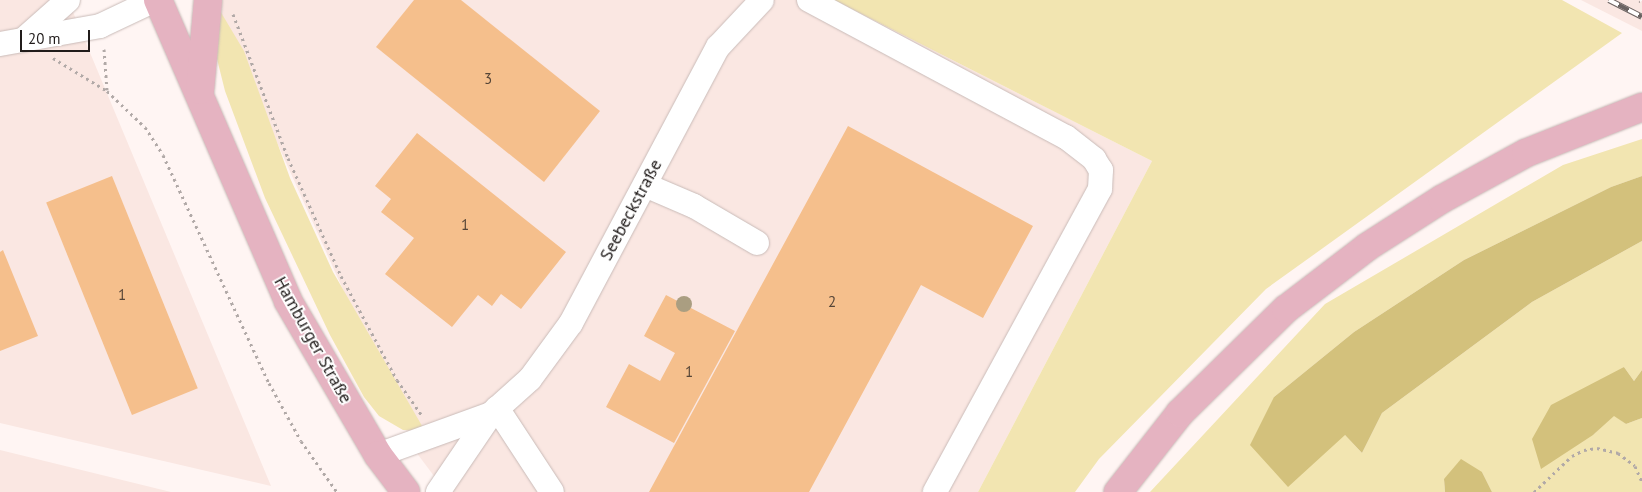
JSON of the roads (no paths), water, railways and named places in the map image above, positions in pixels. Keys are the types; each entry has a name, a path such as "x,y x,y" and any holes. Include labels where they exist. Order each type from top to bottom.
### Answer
{"main road":[{"name":"Hamburger Straße","path":"156,0 288,301 378,455 406,492"},
{"name":"Hamburger Straße","path":"199,96 220,6"},
{"path":"1118,492 1180,413 1222,371 1286,309 1367,247 1442,199 1526,153 1616,115 1642,107"}],"street":[{"path":"11,42 68,0"},
{"path":"11,42 100,26 156,0"},
{"name":"Seebeckstraße","path":"438,492 494,411 530,379 571,323 718,47 762,0"},
{"path":"809,0 1066,137 1082,148 1101,170 1100,189 934,492"},
{"path":"645,185 694,206 757,243"},
{"path":"494,411 552,492"},
{"name":"Seebeckstraße","path":"378,455 494,411"}],"railway":[{"path":"1609,0 1642,17"}]}
